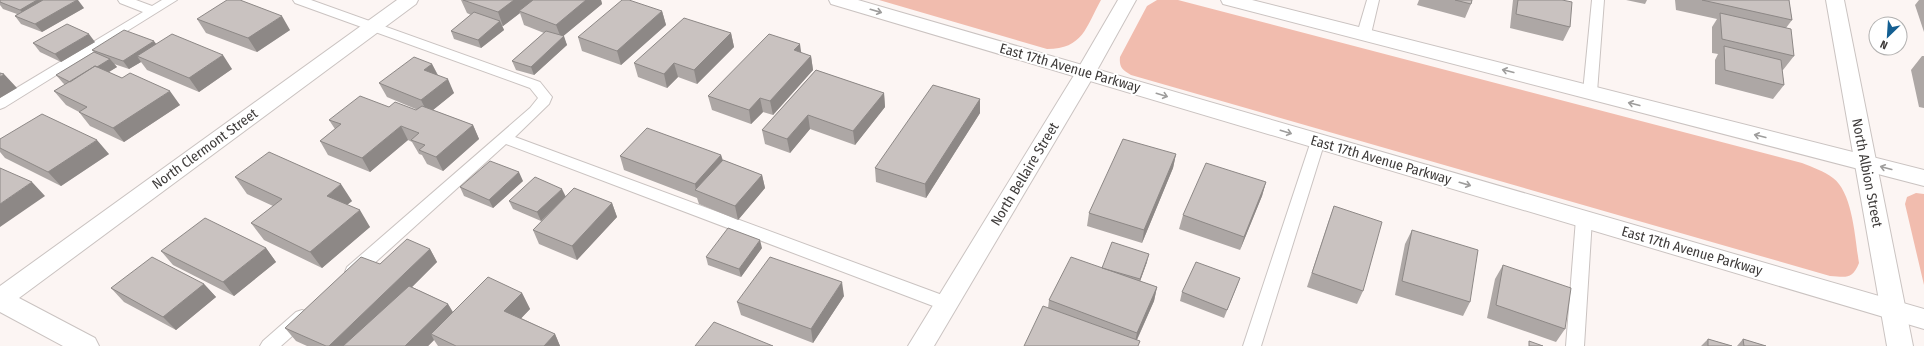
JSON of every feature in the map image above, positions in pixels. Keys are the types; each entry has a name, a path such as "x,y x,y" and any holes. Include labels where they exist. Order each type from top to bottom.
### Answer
{"main road":[{"name":"North Clermont Street","path":"0,299 409,0"},
{"name":"East 17th Avenue Parkway","path":"838,0 1924,319"},
{"name":"North Bellaire Street","path":"922,346 1086,72 1127,0"},
{"path":"1230,0 1924,178"},
{"name":"North Albion Street","path":"1835,0 1900,346"},
{"path":"0,299 86,346"}],"lane":[{"path":"124,0 153,11"},
{"path":"0,104 171,0"},
{"path":"299,0 535,85 545,97 542,104 340,284"},
{"path":"1364,34 1373,0"},
{"path":"1590,92 1598,0"},
{"path":"504,138 947,304"},
{"path":"1252,346 1318,141"},
{"path":"1575,346 1584,219"},
{"path":"270,346 311,310"}],"shaded area":[{"path":"879,0 1101,0 1087,27 1076,41 1059,48 1047,49"},
{"path":"1157,0 1178,0 1802,163 1826,173 1840,185 1845,194 1852,217 1859,263 1851,275 1844,277 1830,276 1131,75 1122,68 1120,57 1147,6"},
{"path":"1916,193 1924,194 1924,285 1905,204 1907,197"}],"building":[{"path":"0,0 37,0 20,10 0,2"},
{"path":"43,0 77,0 35,24 15,16"},
{"path":"227,0 240,0 282,16 248,38 197,19"},
{"path":"463,0 514,0 498,12"},
{"path":"533,0 586,0 556,25 519,11"},
{"path":"622,0 629,0 662,11 617,51 578,37"},
{"path":"1455,0 1472,0 1471,4"},
{"path":"1518,0 1562,0 1572,2 1570,27 1516,14"},
{"path":"1702,0 1789,0 1792,20"},
{"path":"474,12 500,21 478,40 451,31"},
{"path":"1720,13 1791,29 1794,56 1722,39"},
{"path":"684,18 731,33 694,70 674,63 664,74 634,63"},
{"path":"67,24 89,34 55,54 33,43"},
{"path":"124,30 154,41 123,61 92,50"},
{"path":"546,31 564,36 531,67 512,61"},
{"path":"172,34 223,55 189,78 137,56"},
{"path":"769,34 800,44 794,50 811,56 770,101 760,98 749,110 708,96"},
{"path":"1724,46 1781,60 1784,85 1725,70"},
{"path":"94,52 110,59 97,67 95,66 70,82 56,75"},
{"path":"414,57 432,64 424,70 448,79 421,100 379,83"},
{"path":"95,66 122,78 130,73 170,91 113,128 79,112 87,107 54,91"},
{"path":"816,70 884,93 853,131 808,115 787,139 762,130"},
{"path":"933,85 980,99 925,184 875,168"},
{"path":"360,96 389,107 395,102 416,110 422,106 473,125 436,157 419,150 425,145 411,140 419,133 401,126 362,158 320,141 341,124 329,120"},
{"path":"42,114 97,140 48,172 0,148 0,139"},
{"path":"647,128 721,155 695,184 620,156"},
{"path":"1123,139 1176,154 1144,230 1089,213"},
{"path":"269,152 341,184 327,196 360,210 310,252 251,223 282,199 235,177"},
{"path":"723,160 762,175 735,206 695,190"},
{"path":"490,161 519,172 489,200 460,187"},
{"path":"1206,163 1266,182 1244,237 1183,215"},
{"path":"0,168 32,182 0,204"},
{"path":"535,177 562,189 537,212 509,201"},
{"path":"574,188 612,203 572,246 533,230"},
{"path":"1334,206 1382,222 1363,291 1312,273"},
{"path":"205,218 266,248 223,282 161,251"},
{"path":"728,228 760,240 739,269 706,257"},
{"path":"1412,230 1478,250 1470,302 1402,281"},
{"path":"407,239 430,249 329,346 285,328 361,257 380,264"},
{"path":"1112,242 1149,254 1140,279 1102,268"},
{"path":"152,257 204,284 163,317 111,288"},
{"path":"770,257 842,282 811,329 737,302"},
{"path":"1071,257 1157,287 1137,333 1049,300"},
{"path":"1196,262 1240,278 1227,310 1182,292"},
{"path":"1503,265 1571,288 1565,329 1496,305"},
{"path":"488,277 522,293 504,311 555,334 544,346 456,346 431,334"},
{"path":"409,286 448,304 405,346 343,346"},
{"path":"1043,306 1140,341 1138,346 1024,346"},
{"path":"714,322 773,346 695,346"},
{"path":"1708,339 1732,346 1708,346"},
{"path":"1743,339 1766,346 1744,346"},
{"path":"1529,341 1543,346 1529,346"}]}
